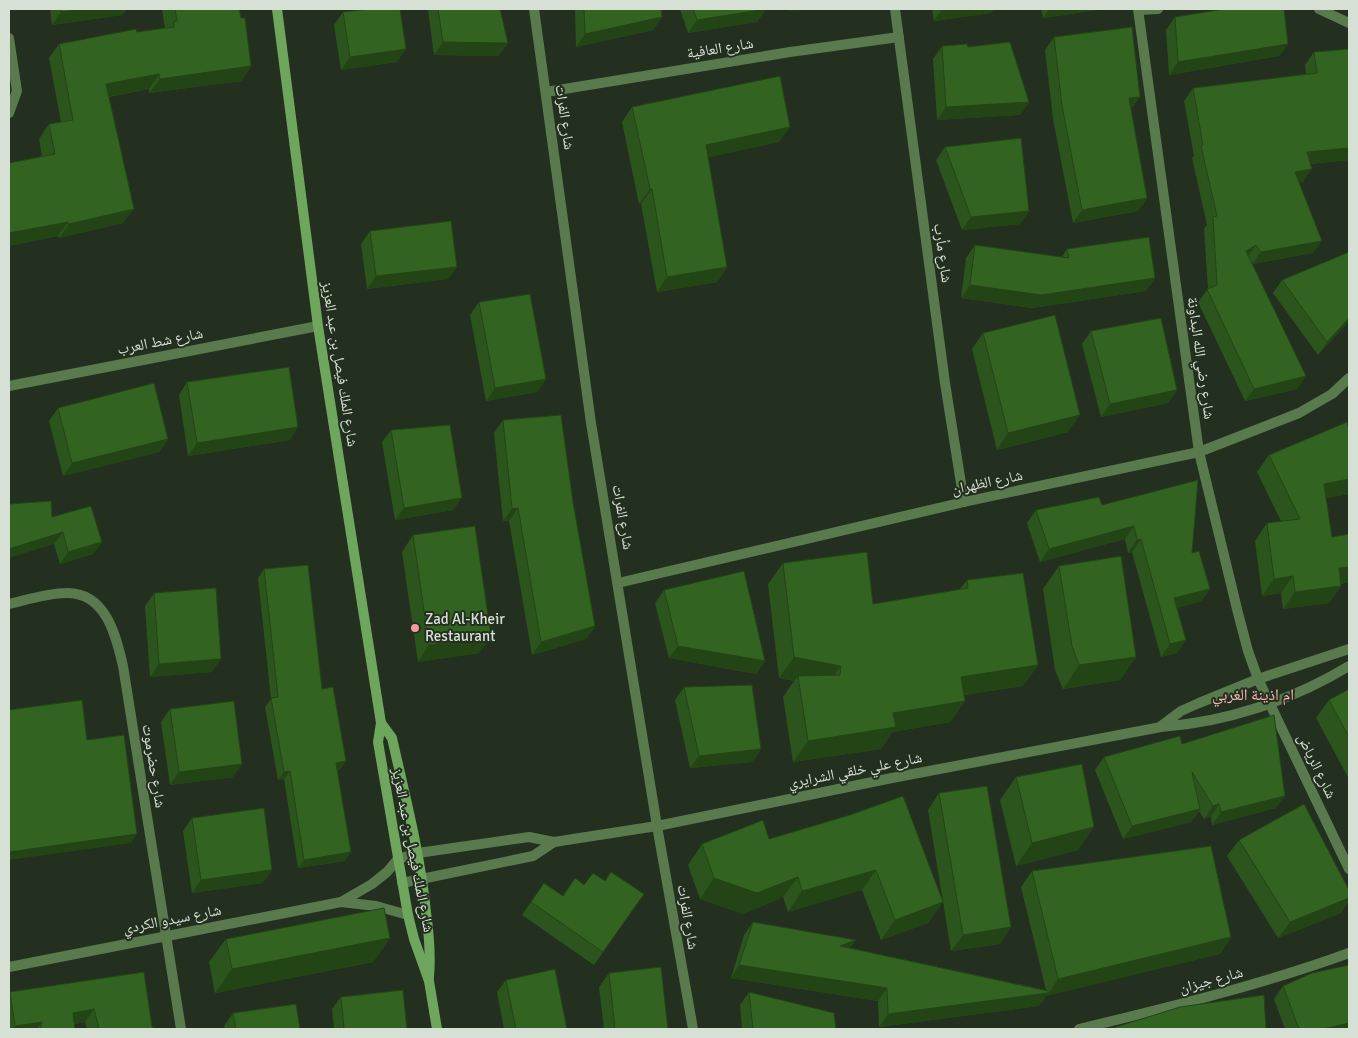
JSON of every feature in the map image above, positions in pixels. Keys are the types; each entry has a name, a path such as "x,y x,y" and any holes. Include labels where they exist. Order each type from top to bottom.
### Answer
{"main road":[{"name":"شارع الملك فيصل بن عبد العزيز","path":"277,9 318,326 382,723 378,742 408,915 429,982 437,1029"},
{"name":"شارع الملك فيصل بن عبد العزيز","path":"382,723 392,738 423,879 430,961 429,982"}],"street":[{"name":"شارع الفرات","path":"534,9 591,423 657,826 693,1029"},
{"name":"شارع مأرب","path":"895,9 964,502"},
{"path":"1138,9 1158,9"},
{"name":"شارع رضي الله البداونة","path":"1138,9 1199,452 1248,651 1270,704"},
{"path":"1319,9 1349,23"},
{"name":"شارع العافية","path":"546,92 790,52 899,37"},
{"path":"9,38 17,91 9,114"},
{"name":"شارع شط العرب","path":"9,386 318,326"},
{"name":"شارع الظهران","path":"618,583 964,502 1199,452 1299,414 1332,394 1349,378"},
{"name":"شارع حضرموت","path":"9,604 65,593 78,594 102,610 110,621 123,666 181,1029"},
{"name":"شارع علي خلقي الشرايري","path":"1161,727 1181,711 1258,679 1349,649"},
{"name":"شارع علي خلقي الشرايري","path":"398,859 418,853 529,837 554,842 657,826 882,780 1161,727 1206,721 1270,704 1328,678 1349,666"},
{"name":"شارع الرياض","path":"1270,704 1349,869"},
{"name":"شارع علي خلقي الشرايري","path":"402,883 533,856 554,842"},
{"name":"شارع سيدو الكردي","path":"342,902 372,884 387,872 398,859"},
{"name":"شارع سيدو الكردي","path":"9,967 342,902 376,906 408,915"},
{"name":"شارع جيزان","path":"1078,1029 1213,996 1297,972 1349,953"}],"building":[{"path":"61,9 86,9 61,12"},
{"path":"175,9 239,9 241,18 245,18 251,66 160,79 159,74 106,84 134,209 69,224 68,222 9,233 9,163 55,154 49,124 73,120 59,44 136,29 137,32 174,27 174,22 177,21"},
{"path":"369,9 400,9 406,49 350,57 343,12"},
{"path":"438,9 500,9 508,43 443,42"},
{"path":"584,9 661,9 662,17 585,34"},
{"path":"693,9 766,9 697,20"},
{"path":"1224,9 1284,9 1288,44 1178,62 1175,17"},
{"path":"1132,27 1140,97 1129,98 1147,198 1082,210 1062,106 1054,37"},
{"path":"1010,42 1029,102 946,107 942,46 967,44 968,47"},
{"path":"1349,49 1349,148 1307,152 1312,169 1295,172 1322,241 1261,252 1256,245 1246,251 1306,376 1254,389 1207,289 1217,285 1213,217 1217,216 1201,146 1203,145 1193,88 1317,73 1314,52"},
{"path":"780,76 790,127 706,145 727,267 667,277 652,189 650,189 632,107"},
{"path":"1021,138 1029,211 971,217 945,147"},
{"path":"451,221 457,267 376,276 370,231"},
{"path":"1149,237 1155,278 1041,295 970,285 975,245 1069,258 1067,249"},
{"path":"1349,252 1349,318 1327,342 1282,280"},
{"path":"530,294 546,379 495,388 479,302"},
{"path":"1055,315 1080,415 1008,433 983,333"},
{"path":"1161,318 1177,390 1110,404 1091,331"},
{"path":"289,367 298,427 197,443 187,382"},
{"path":"154,383 168,439 72,463 58,408"},
{"path":"561,415 573,502 595,626 541,642 518,508 512,509 503,420"},
{"path":"1347,422 1349,430 1349,479 1324,484 1332,537 1349,534 1349,567 1339,568 1341,586 1295,592 1293,576 1274,579 1267,523 1300,519 1269,455"},
{"path":"450,425 462,498 404,508 391,430"},
{"path":"1198,480 1192,553 1199,551 1210,589 1174,598 1186,640 1170,644 1141,539 1137,540 1134,526 1049,549 1036,510 1099,497 1102,505"},
{"path":"51,501 52,517 91,506 102,542 68,552 63,532 9,549 9,504"},
{"path":"475,526 491,636 429,645 413,535"},
{"path":"867,552 873,604 968,588 967,580 1023,573 1038,665 961,677 965,701 893,713 896,727 808,741 798,676 840,675 841,666 794,657 783,563"},
{"path":"1121,556 1136,657 1079,665 1072,646 1059,566"},
{"path":"308,565 322,689 333,687 346,761 336,763 351,852 304,860 290,771 284,772 271,698 278,697 264,569"},
{"path":"744,571 765,661 678,646 664,590"},
{"path":"216,588 221,659 159,664 154,593"},
{"path":"752,685 761,749 699,756 684,687"},
{"path":"1349,689 1349,737 1329,700"},
{"path":"82,700 87,740 124,735 137,834 9,852 9,710"},
{"path":"234,701 242,764 179,772 170,709"},
{"path":"1274,715 1285,796 1221,812 1219,804 1213,806 1192,772 1200,809 1132,826 1104,757 1180,736 1182,744"},
{"path":"1082,764 1094,827 1032,843 1016,777"},
{"path":"987,786 1011,927 963,935 939,793"},
{"path":"903,796 943,902 895,920 876,870 802,891 798,877 757,893 714,878 702,844 763,820 769,839 850,815"},
{"path":"1304,804 1349,890 1349,898 1290,922 1239,840"},
{"path":"264,808 272,870 201,880 192,818"},
{"path":"1211,846 1231,937 1058,979 1032,871"},
{"path":"611,872 644,894 603,952 531,902 544,883 563,896 575,878 584,885 593,873 605,881"},
{"path":"384,908 390,938 232,969 226,939"},
{"path":"753,922 856,940 840,946 1048,991 1048,993 888,1014 887,988 739,965"},
{"path":"1349,965 1349,1023 1323,1029 1299,1029 1283,986 1312,973"},
{"path":"661,967 668,1029 615,1029 609,973"},
{"path":"555,969 567,1029 516,1029 506,980"},
{"path":"144,972 152,1027 157,1029 99,1029 94,1009 73,1013 75,1029 40,1029 42,1022 15,1026 10,992"},
{"path":"403,990 407,1029 344,1029 341,997"},
{"path":"749,992 834,1013 836,1029 753,1029"},
{"path":"1264,995 1266,1029 1110,1029 1180,1007"},
{"path":"296,1004 300,1029 236,1029 233,1013"}],"place":[{"name":"Zad Al-Kheir Restaurant","path":"415,628"}],"district":[{"name":"ام اذينة الغربي","path":"1253,695"}]}
